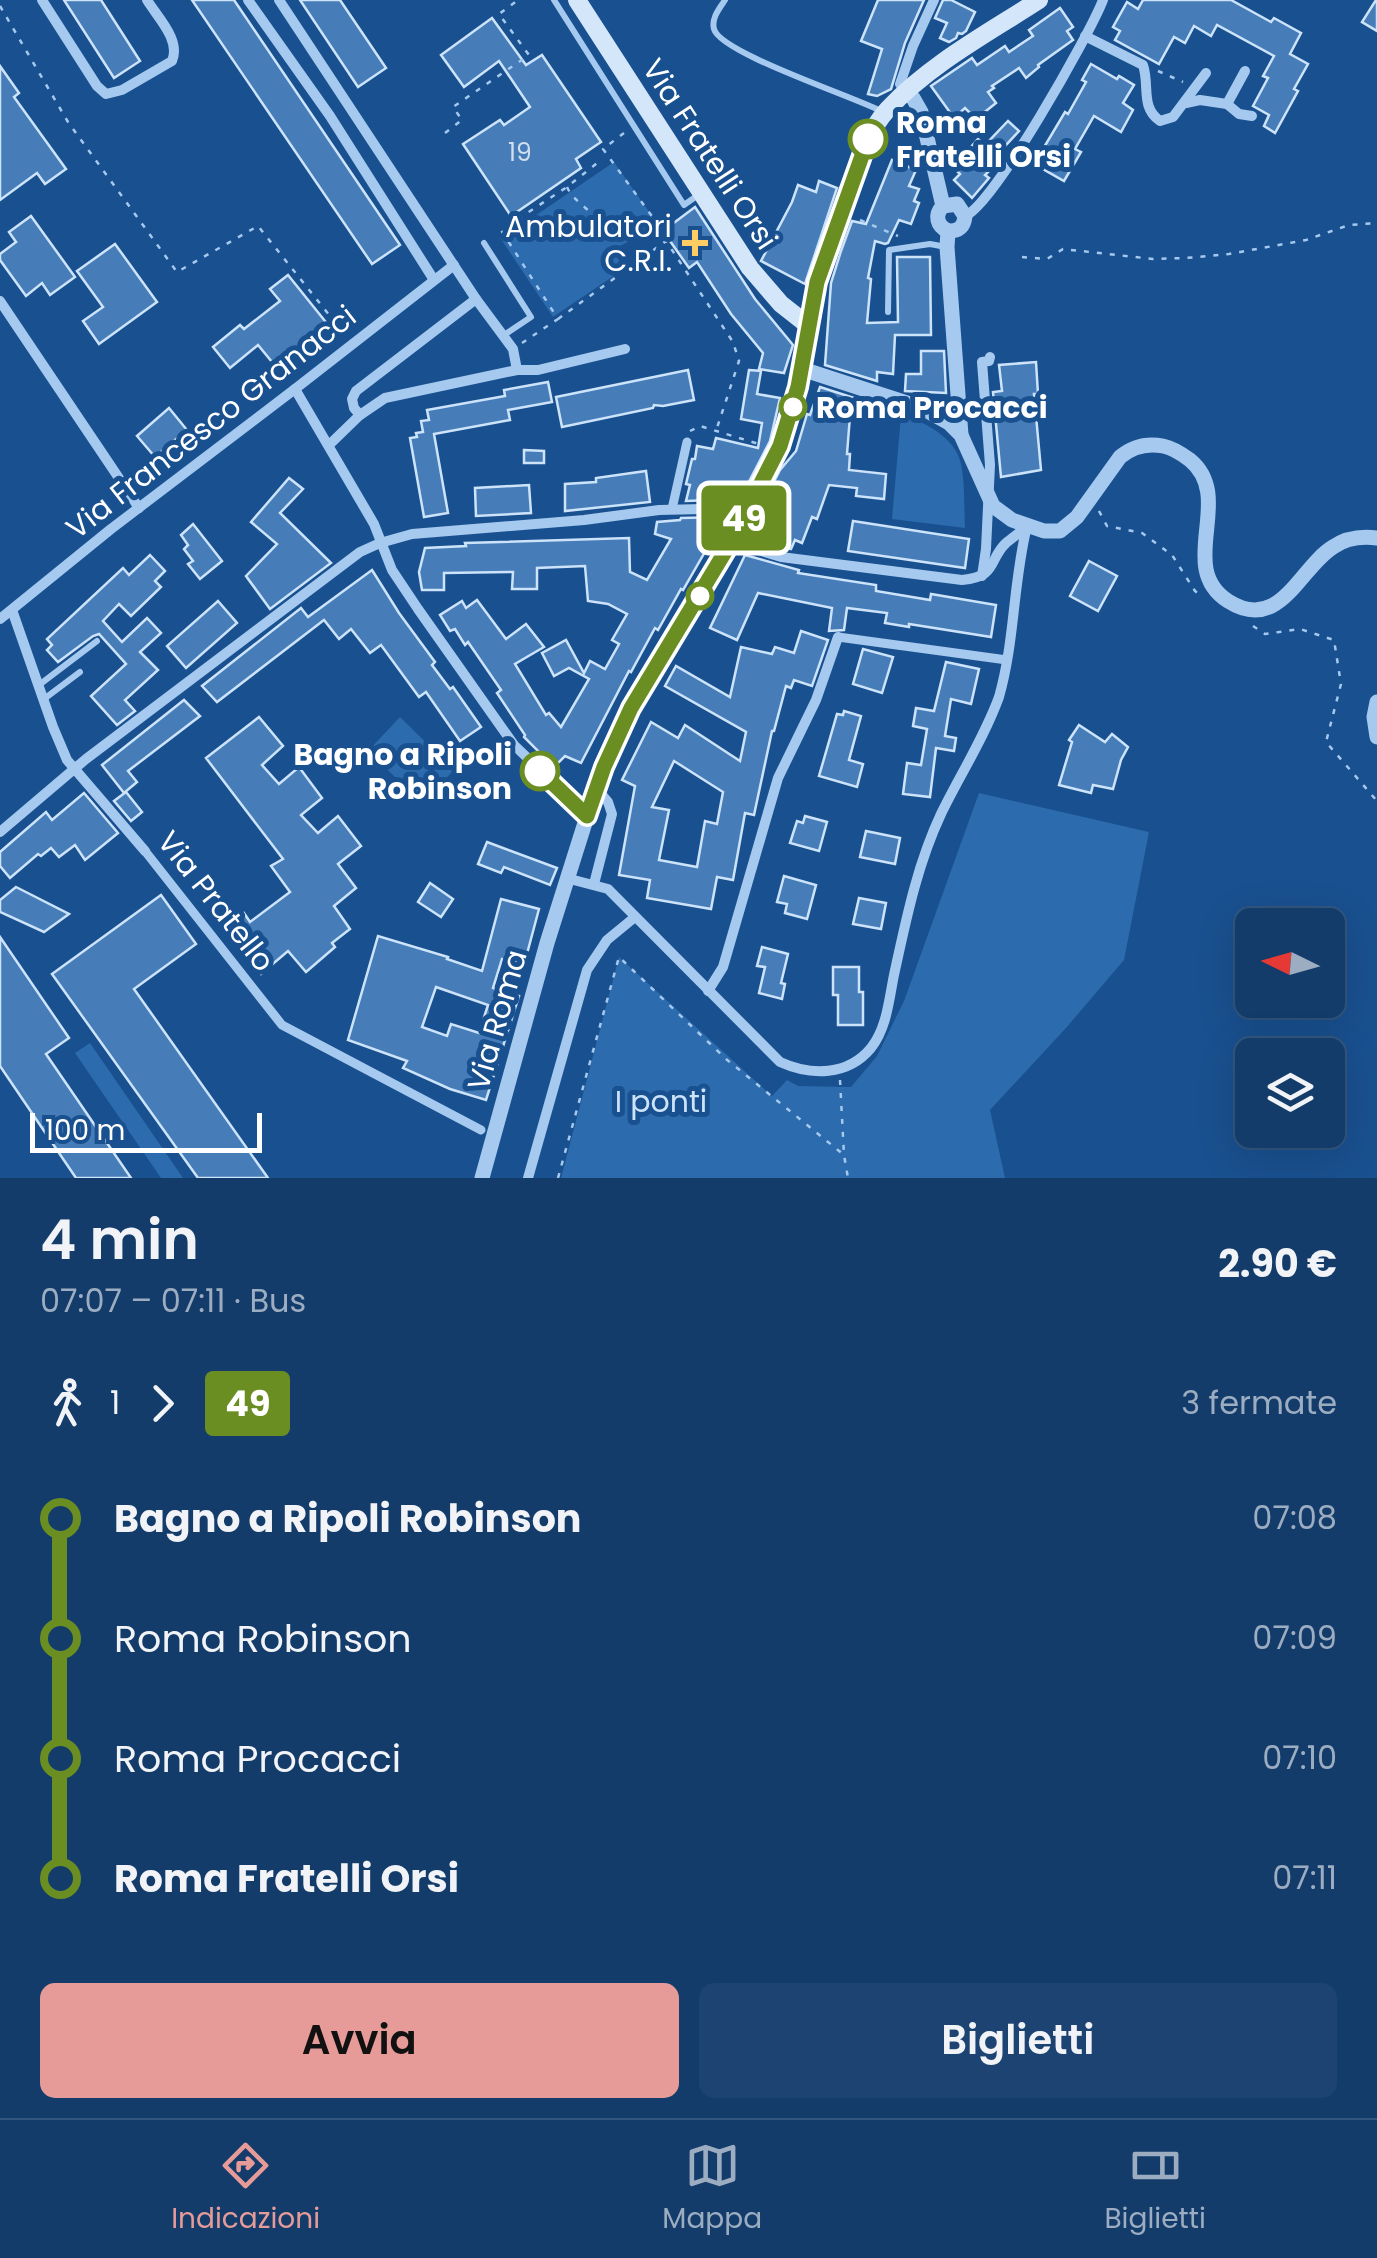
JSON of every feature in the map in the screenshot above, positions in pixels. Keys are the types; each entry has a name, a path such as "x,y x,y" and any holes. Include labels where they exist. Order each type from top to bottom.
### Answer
{"main road":[{"name":"Via Fratelli Orsi","path":"577,0 767,290 809,326"},
{"name":"Via Roma","path":"809,326 817,282 840,215 868,138 884,112 945,62 1039,0"}],"street":[{"path":"42,0 106,94 122,90 175,55 173,40 148,0"},
{"path":"248,0 330,116 434,280"},
{"path":"279,0 476,299 504,335 515,354 517,370"},
{"path":"934,0 904,66 900,84 922,112 944,206"},
{"path":"948,239 962,227 966,216 981,206 1005,174 1103,0"},
{"path":"1084,36 1143,65 1146,102 1150,114 1160,121 1174,117 1206,73"},
{"path":"1228,104 1245,71"},
{"path":"1185,103 1200,100 1228,104 1239,114 1252,116"},
{"path":"330,116 346,105"},
{"path":"960,435 948,239 937,219 944,206 957,204 966,216"},
{"name":"Via Francesco Granacci","path":"0,619 454,265"},
{"path":"360,415 352,398 356,391 476,299"},
{"path":"0,301 139,508"},
{"name":"Via Roma","path":"482,1178 566,878 596,788 631,708 731,542 787,428 809,326"},
{"path":"329,445 360,415 394,396 517,370 538,370 625,348"},
{"path":"982,576 990,465 982,362 990,361 990,357"},
{"path":"802,369 922,408 950,423 960,435 987,496 998,511 1044,531 1060,531 1078,518 1120,456 1135,447 1172,448 1200,471 1209,494 1204,552 1208,578 1228,601 1250,609 1266,608 1283,600 1320,557 1337,544 1357,537 1377,538"},
{"path":"295,390 374,524 392,570 504,732 587,816"},
{"path":"672,509 687,442"},
{"path":"0,832 76,768 334,571 380,543 412,534 672,509 749,508"},
{"path":"731,542 781,557 962,580 982,576 1003,545 1028,526"},
{"path":"566,878 608,889 780,1062 800,1070 823,1072 839,1069 862,1056 873,1046 886,1014 912,891 924,855 994,711 1004,677 1028,526"},
{"name":"Via Pratello","path":"12,610 68,760 282,1026 481,1130"},
{"path":"708,991 723,968 778,778 816,700 838,637 1007,660"},
{"path":"1377,702 1377,738"},
{"path":"594,884 612,814 596,788"},
{"path":"528,1178 587,970 607,940 635,917"}],"lane":[{"path":"554,0 684,205 702,192"},
{"path":"725,0 713,22 722,40 748,55 884,112"},
{"path":"888,312 889,250 948,239"},
{"path":"484,244 530,316 504,335"},
{"path":"38,686 97,641"},
{"path":"44,700 80,672"}],"path":[{"path":"445,134 462,120 453,106 528,54 500,14 518,0"},
{"path":"0,6 68,122 177,272 258,226 342,332"},
{"path":"633,126 604,148 733,342 739,361 716,432"},
{"path":"502,230 600,160"},
{"path":"567,187 570,196 588,207 609,232 628,223 648,228 658,225"},
{"path":"840,215 867,221 903,238"},
{"path":"1022,257 1047,259 1063,249 1154,259 1229,254 1377,222"},
{"path":"558,319 666,241"},
{"path":"687,442 690,430 700,426 772,448"},
{"path":"1093,498 1107,526 1142,534 1172,555 1195,591 1210,599"},
{"path":"1252,624 1265,634 1300,629 1334,640 1341,684 1326,742 1377,801"},
{"path":"558,1178 619,957 726,1059 844,1155"},
{"path":"839,1069 848,1178"}],"green space":[{"path":"614,162 662,230 653,227 617,248 627,267 553,317 501,239"},
{"path":"901,415 938,432 953,446 961,464 965,528 892,519"},
{"path":"400,717 454,770 422,803 368,751"},
{"name":"I ponti","path":"979,793 1149,832 1124,960 990,1110 1005,1178 561,1178 619,957 772,1096 787,1080 798,1086 851,1087 877,1056 904,1001"},
{"path":"90,1043 183,1178 161,1178 75,1053"}],"building":[{"path":"64,0 101,0 140,61 114,78"},
{"path":"192,0 234,0 400,245 372,264"},
{"path":"300,0 340,0 386,68 358,87"},
{"path":"878,0 924,0 891,89 877,96 868,94 882,49 861,41"},
{"path":"943,0 975,12 966,31 949,42 940,38 947,23 935,18"},
{"path":"1143,0 1231,0 1301,33 1290,54 1308,64 1275,133 1264,126 1269,115 1253,106 1274,56 1217,25 1211,36 1194,26 1185,43 1174,37 1159,64 1115,40 1120,31 1113,27 1127,2 1138,9"},
{"path":"1377,0 1377,31 1362,22"},
{"path":"1060,8 1073,27 1067,31 1073,40 1026,78 1019,68 992,86 988,92 996,103 976,119 965,108 954,118 931,86 972,58 977,65 1005,46 1009,52 1033,36 1029,30"},
{"path":"492,18 526,65 542,55 601,142 576,159 581,168 511,216 463,144 500,120 504,125 530,107 499,61 464,87 441,55"},
{"path":"1091,64 1134,85 1123,103 1133,110 1121,132 1094,116 1075,149 1081,152 1064,181 1034,164 1065,112 1068,114"},
{"path":"0,66 19,93 14,97 66,169 45,184 37,173 0,200"},
{"path":"1008,121 1019,131 994,158 998,162 972,198 954,180 960,174 953,167 978,139 985,145"},
{"path":"892,160 916,170 909,186 919,189 914,201 919,203 911,224 899,220 888,243 875,241 868,278 871,279 867,323 898,322 897,257 930,257 931,335 895,335 893,374 877,372 877,381 825,365 831,283 841,251 852,221 866,224"},
{"path":"819,181 837,188 805,284 761,261 798,185 816,192"},
{"path":"695,207 755,299 793,345 784,373 759,369 763,353 731,314 697,262 689,268 663,231"},
{"path":"31,216 75,277 50,295 42,283 26,296 0,260 0,254 16,242 9,232"},
{"path":"115,244 157,302 99,344 83,321 103,307 77,271"},
{"path":"288,275 329,326 277,368 258,345 230,368 213,347 280,301 270,289"},
{"path":"921,351 944,351 946,393 905,391 906,374 921,374"},
{"path":"1036,362 1038,394 1034,394 1041,470 1001,477 993,392 1002,391 999,365"},
{"path":"688,370 694,400 654,405 562,427 556,397"},
{"path":"749,370 761,371 757,394 780,398 770,441 740,499 686,501 690,485 686,484 697,446 713,449 716,438 758,448 762,423 741,419"},
{"path":"548,382 552,402 508,410 510,420 434,434 448,513 424,517 410,438 423,432 421,421 429,420 427,410 505,396 504,390"},
{"path":"820,387 873,404 869,420 850,416 847,454 849,470 886,474 884,499 856,496 857,488 829,485 817,519 812,517 802,543 795,540 791,549 753,539 768,501 764,501 780,470 796,451"},
{"path":"169,408 187,430 155,457 137,436"},
{"path":"524,450 544,451 544,463 524,463"},
{"path":"646,471 650,502 565,511 565,484"},
{"path":"289,478 303,489 280,513 331,563 270,609 246,576 277,544 251,522"},
{"path":"529,485 531,513 476,516 475,488"},
{"path":"725,517 629,671 581,763 565,756 554,767 524,737 497,693 501,690 468,642 465,645 455,629 450,631 440,615 462,601 466,608 477,600 506,639 526,624 544,647 515,664 546,715 549,713 561,727 589,679 569,668 554,676 542,653 566,640 584,673 590,661 605,669 619,644 612,640 627,614 608,604 588,601 585,566 537,568 537,589 512,589 513,572 444,573 444,590 422,590 419,572 425,548 466,546 465,543 629,538 630,572 647,580 671,539 655,534 657,522"},
{"path":"853,521 969,539 965,568 848,551"},
{"path":"193,524 222,561 200,579 188,564 193,561 184,549 188,545 181,535"},
{"path":"150,555 165,571 155,581 161,587 131,616 119,604 103,621 122,642 147,618 161,633 140,652 158,670 125,700 135,711 117,725 91,696 126,664 99,634 58,662 47,650 52,645 47,639 123,568 129,575"},
{"path":"745,555 799,570 798,573 876,585 876,591 930,600 931,594 996,605 991,637 885,623 887,613 847,608 844,630 829,631 832,608 758,593 737,640 710,628"},
{"path":"1089,561 1117,576 1098,611 1070,596"},
{"path":"372,570 435,662 432,665 481,727 460,741 426,692 419,697 381,645 370,653 351,629 339,639 324,620 217,702 202,686 301,608 308,617"},
{"path":"218,601 237,623 186,668 167,646"},
{"path":"801,631 828,640 812,686 794,680 791,688 786,686 754,815 745,813 733,880 717,877 711,909 647,898 650,880 619,875 635,786 622,780 651,722 678,738 685,725 740,761 746,732 665,686 676,666 730,697 741,647 772,654 775,647 794,653","holes":["674,761 723,792 717,824 705,821 697,867 659,860 669,810 652,807"]},
{"path":"863,649 893,657 882,693 853,684"},
{"path":"946,662 979,669 971,704 951,699 945,736 956,738 954,751 936,748 930,797 903,794 907,763 921,765 927,729 913,726 916,708 934,711"},
{"path":"184,700 200,716 128,771 137,782 124,793 102,765"},
{"path":"844,711 861,716 849,760 863,764 857,787 819,776 837,714 843,715"},
{"path":"259,717 283,746 262,765 279,784 299,767 322,798 301,815 318,833 338,816 361,846 338,864 356,888 334,906 350,929 306,972 288,951 261,974 226,927 244,913 250,922 290,892 271,866 283,859 206,758"},
{"path":"1079,725 1105,742 1112,734 1128,747 1113,789 1093,785 1091,793 1059,785 1072,742 1069,740"},
{"path":"126,792 142,812 131,821 114,801"},
{"path":"84,793 118,833 85,860 75,845 59,857 51,848 10,878 0,866 0,852 46,812 52,820"},
{"path":"805,816 827,822 819,851 790,843 797,821 803,823"},
{"path":"866,831 900,838 895,864 860,857"},
{"path":"487,842 557,868 550,885 504,867 501,873 478,864"},
{"path":"784,876 816,885 807,919 785,913 787,904 777,902"},
{"path":"430,883 453,899 441,917 418,902"},
{"path":"16,887 69,914 44,932 0,912 0,900"},
{"path":"161,895 196,944 134,989 268,1178 198,1178 52,974"},
{"path":"859,898 886,903 881,929 853,924"},
{"path":"501,899 539,909 524,965 502,959 493,988 519,996 486,1100 403,1068 407,1061 348,1040 378,936 482,971","holes":["436,987 488,1005 479,1033 451,1024 447,1036 422,1027"]},
{"path":"0,937 69,1038 46,1054 131,1178 76,1178 0,1066"},
{"path":"762,947 788,954 781,983 785,984 782,999 759,993 765,967 757,966"},
{"path":"833,967 859,967 863,1025 838,1025"}],"bus line":[{"name":"49","path":"540,771 587,816 631,708 731,542 780,446 798,387 817,282 868,139"}],"place":[{"name":"Roma Fratelli Orsi","path":"868,139"},
{"name":"Ambulatori C.R.I.","path":"695,243"},
{"name":"Roma Procacci","path":"793,407"},
{"name":"Bagno a Ripoli Robinson","path":"540,771"}]}
